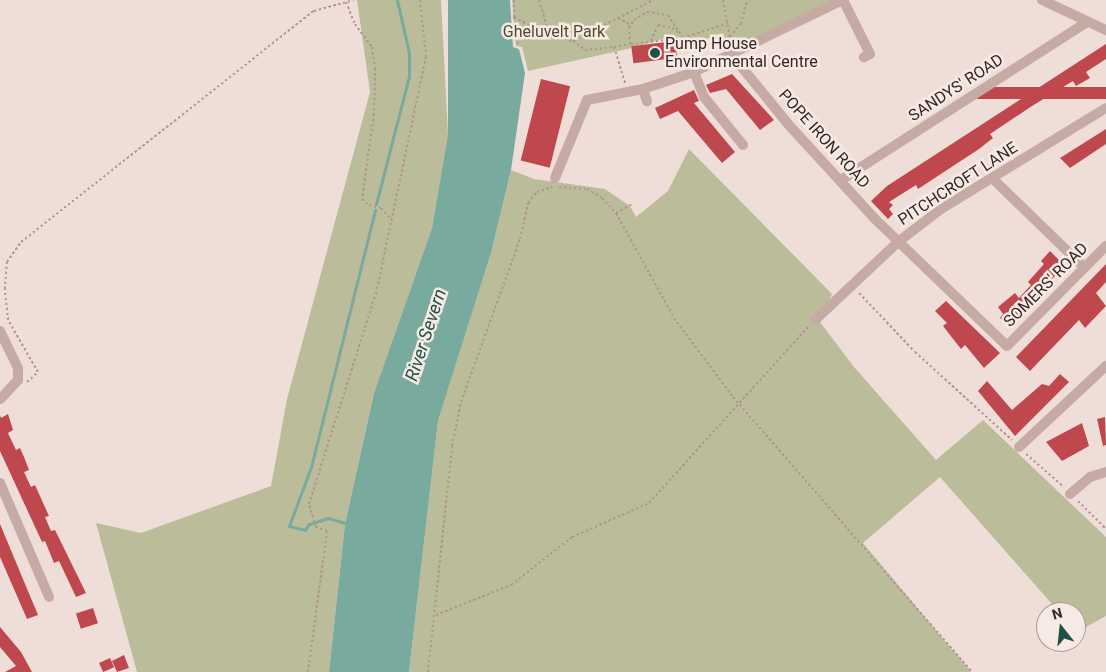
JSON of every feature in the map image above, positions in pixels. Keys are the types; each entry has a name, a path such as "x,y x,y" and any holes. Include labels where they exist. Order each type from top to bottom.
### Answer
{"street":[{"path":"555,178 587,100 643,89 694,72 842,0 870,54 864,57"},
{"path":"1042,0 1106,30"},
{"name":"SANDYS' ROAD","path":"841,180 1088,22"},
{"name":"POPE IRON ROAD","path":"731,54 788,124 898,242 1006,346"},
{"path":"694,72 704,97 743,145"},
{"path":"643,89 647,101"},
{"name":"PITCHCROFT LANE","path":"815,320 898,242 992,178 1106,108"},
{"path":"992,178 1084,268"},
{"name":"SOMERS' ROAD","path":"1006,346 1106,246"},
{"path":"0,331 18,368 16,389 0,399"},
{"path":"1019,447 1106,366"},
{"path":"1070,494 1090,477 1106,472"},
{"path":"0,483 49,597"}],"path":[{"path":"16,389 38,372 8,320 7,262 22,242 314,10 354,0"},
{"path":"308,672 327,531 316,527 309,504 377,289 426,57 420,0"},
{"path":"514,0 514,17 518,44"},
{"path":"539,0 550,36"},
{"path":"573,41 654,0"},
{"path":"723,0 728,23 731,54"},
{"path":"730,38 740,24 747,0"},
{"path":"346,2 355,24 372,47 375,68 374,114 362,199 369,206 381,208 391,219"},
{"path":"630,44 631,26 647,12 668,15 683,37"},
{"path":"514,17 550,36 573,41 585,50 683,37 728,23"},
{"path":"618,18 631,26"},
{"path":"651,41 658,26 672,28 683,37"},
{"path":"614,47 627,93"},
{"path":"428,672 452,446 461,402 520,239 528,203 537,192 553,186 587,189 602,198 616,213 674,318 739,404 972,672"},
{"path":"616,213 632,204"},
{"path":"852,286 915,352 1106,529"},
{"path":"434,615 511,585 572,537 649,503 815,320"}],"green space":[{"path":"357,0 441,0 448,134 432,228 374,393 345,524 329,672 137,672 96,523 141,533 271,486 287,399 370,92"},
{"name":"Gheluvelt Park","path":"512,0 834,0 728,51 723,33 703,40 675,41 675,35 632,48 528,71 522,47 516,46"},
{"path":"689,149 832,294 820,322 854,367 936,460 983,420 1106,537 1106,616 1086,627 1086,602 1050,602 940,477 863,543 971,672 409,672 438,421 491,253 511,170 534,179 605,189 630,206 636,217 668,191"}],"water":[{"name":"River Severn","path":"448,0 510,0 513,47 519,49 525,73 511,170 491,253 438,421 409,672 329,672 345,524 374,393 432,228 448,134"}],"building":[{"name":"Pump House Environmental Centre","path":"675,41 677,58 633,63 631,46"},
{"path":"1106,44 1106,59 1086,72 1090,78 1076,86 1073,81 1032,106 990,134 993,138 979,149 918,189 916,185 889,202 893,205 889,209 893,214 888,219 871,201 887,186"},
{"path":"732,74 774,120 760,130 726,89 710,93 706,85"},
{"path":"541,79 570,86 550,168 521,161"},
{"path":"977,87 1106,87 1106,99 977,99"},
{"path":"694,90 699,101 694,103 735,152 722,163 678,111 660,119 655,108"},
{"path":"1106,129 1106,144 1070,168 1060,158"},
{"path":"1050,251 1065,266 1049,282 1052,285 1009,327 1000,318 1003,314 998,307 1015,293 1019,298 1031,285 1028,282 1044,264 1041,261"},
{"path":"1106,264 1106,282 1096,293 1106,306 1085,328 1079,320 1030,371 1016,357"},
{"path":"946,301 1000,353 984,368 965,345 961,349 943,326 947,323 935,311"},
{"path":"1060,374 1069,382 1015,436 978,391 987,381 1012,410 1042,384 1049,386"},
{"path":"8,414 13,430 8,433 16,450 20,448 29,470 24,472 31,487 35,485 49,516 45,517 51,531 55,530 86,593 76,597 59,561 54,563 45,541 42,542 0,451 0,415 1,418"},
{"path":"1105,417 1106,445 1103,446 1097,419"},
{"path":"1082,423 1089,446 1062,461 1046,442"},
{"path":"0,524 38,615 27,619 0,557"},
{"path":"93,608 98,623 81,629 76,614"},
{"path":"0,627 21,652 32,672 5,672 16,666 0,647"},
{"path":"124,655 129,668 117,672 112,661"},
{"path":"110,658 114,667 103,672 99,663"}],"waterway":[{"path":"376,204 409,76 409,53 397,0"},
{"path":"348,524 328,518 309,524 305,530 289,526 311,467 375,210"}],"place":[{"name":"Pump House Environmental Centre","path":"655,53"}]}
